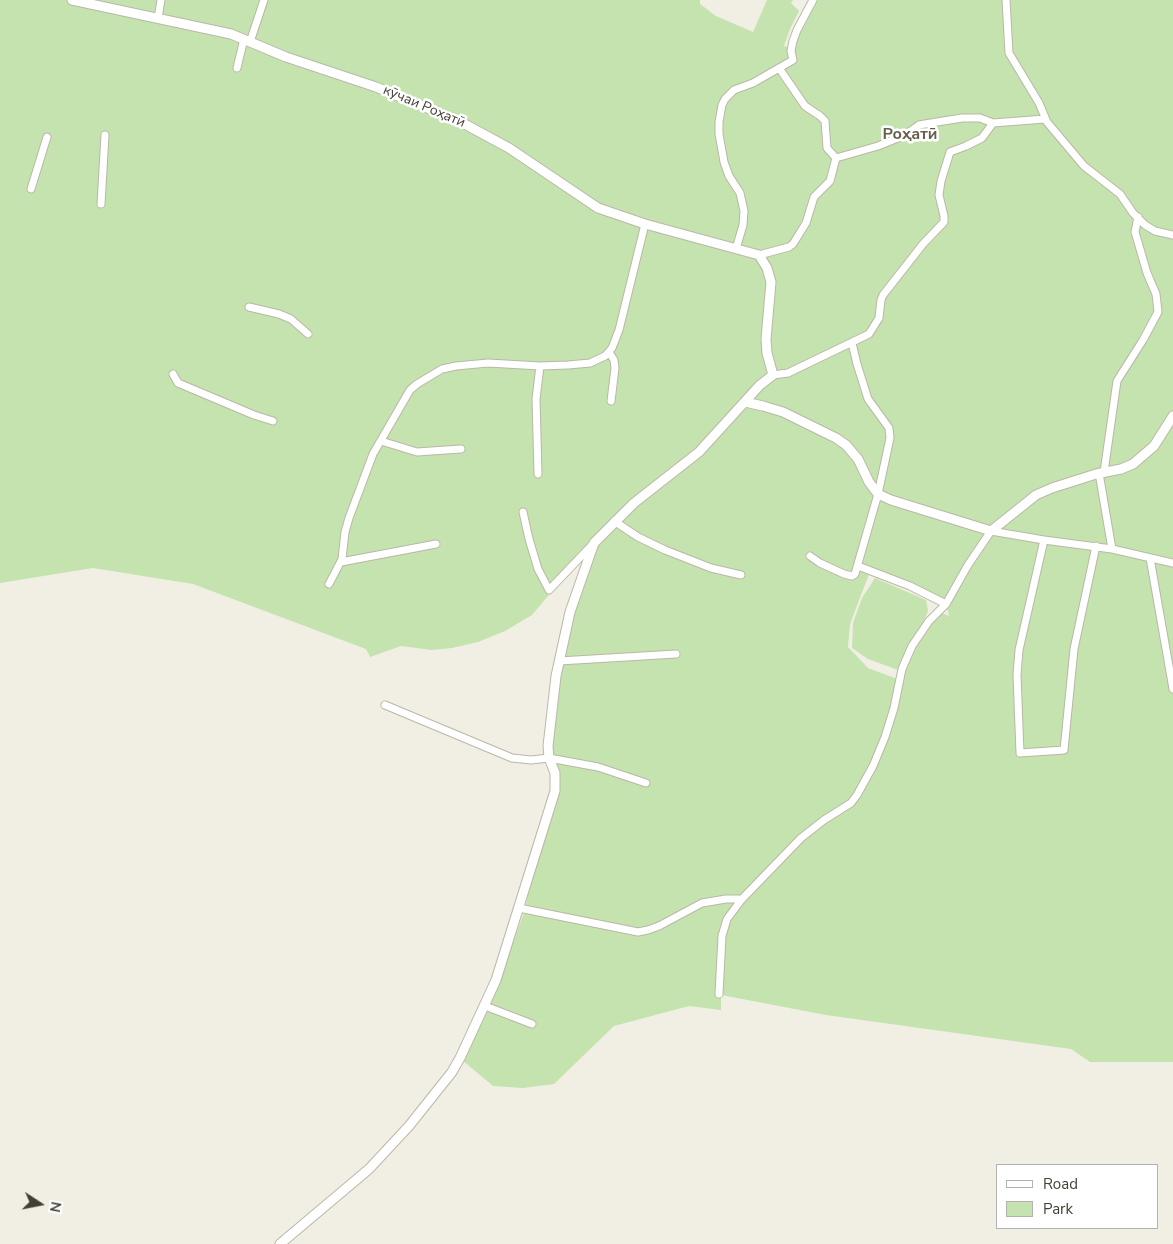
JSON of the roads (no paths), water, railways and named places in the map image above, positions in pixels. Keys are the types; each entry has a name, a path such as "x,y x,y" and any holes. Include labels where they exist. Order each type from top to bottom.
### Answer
{"street":[{"name":"кӯчаи Роҳатӣ","path":"72,0 219,30 286,58 376,87 459,121 508,148 598,208 645,224 759,255"},
{"path":"158,18 161,0"},
{"path":"237,68 264,0"},
{"path":"736,249 743,225 744,211 740,193 729,176 724,162 719,134 722,106 725,99 734,90 754,83 792,60 791,51 795,35 813,0"},
{"path":"1006,0 1009,52 1039,103 1045,119 1084,166 1120,194 1151,230 1173,235"},
{"path":"780,68 805,106 825,121 827,148 836,158"},
{"path":"836,158 878,146 905,135 919,125 962,118 980,118 994,122 1045,119"},
{"path":"523,512 538,569 549,590 578,562 614,521 699,452 773,374 788,373 864,338 874,328 880,318 880,300 883,295 923,244 944,222 939,195 941,181 950,152 982,138 994,122"},
{"path":"101,204 105,135"},
{"path":"31,189 47,137"},
{"path":"773,374 767,353 766,339 771,282 759,255 789,247 793,244 806,223 814,197 830,181 836,158"},
{"path":"1112,549 1101,473 1117,381 1158,312 1156,294 1147,273 1135,232 1138,217"},
{"path":"328,584 341,562 349,518 373,454 410,390 442,369 456,366 488,363 540,366 598,361 609,352 619,330 645,224"},
{"path":"250,307 291,319 308,334"},
{"path":"810,556 825,566 844,574 854,575 878,494 890,433 889,428 868,399 856,364 852,343"},
{"path":"609,352 614,360 615,368 611,401"},
{"path":"538,474 536,399 540,366"},
{"path":"174,374 178,383 254,416 273,421"},
{"path":"745,402 783,412 836,438 846,445 858,459 869,482 878,494 891,500 991,531 1096,546 1173,564"},
{"path":"719,994 723,931 732,911 801,838 824,820 851,803 857,795 873,766 885,737 905,660 919,635 946,604 968,565 991,531 1036,495 1052,488 1133,464 1154,446 1173,416"},
{"path":"381,440 417,452 461,449"},
{"path":"614,521 638,537 665,550 702,565 741,575"},
{"path":"1044,540 1019,650 1017,675 1020,753 1064,750 1074,649 1096,546"},
{"path":"280,1244 369,1169 410,1126 452,1072 496,980 555,791 555,773 549,758 548,746 559,661 570,612 594,542"},
{"path":"341,562 436,544"},
{"path":"1150,558 1173,689"},
{"path":"858,566 910,586 946,604"},
{"path":"559,661 676,654"},
{"path":"385,705 512,758 531,760 549,758 598,767 646,783"},
{"path":"519,908 638,932 660,926 702,903 726,899 742,899"},
{"path":"484,1006 532,1024"}],"district":[{"name":"Роҳатӣ","path":"910,135"}]}
